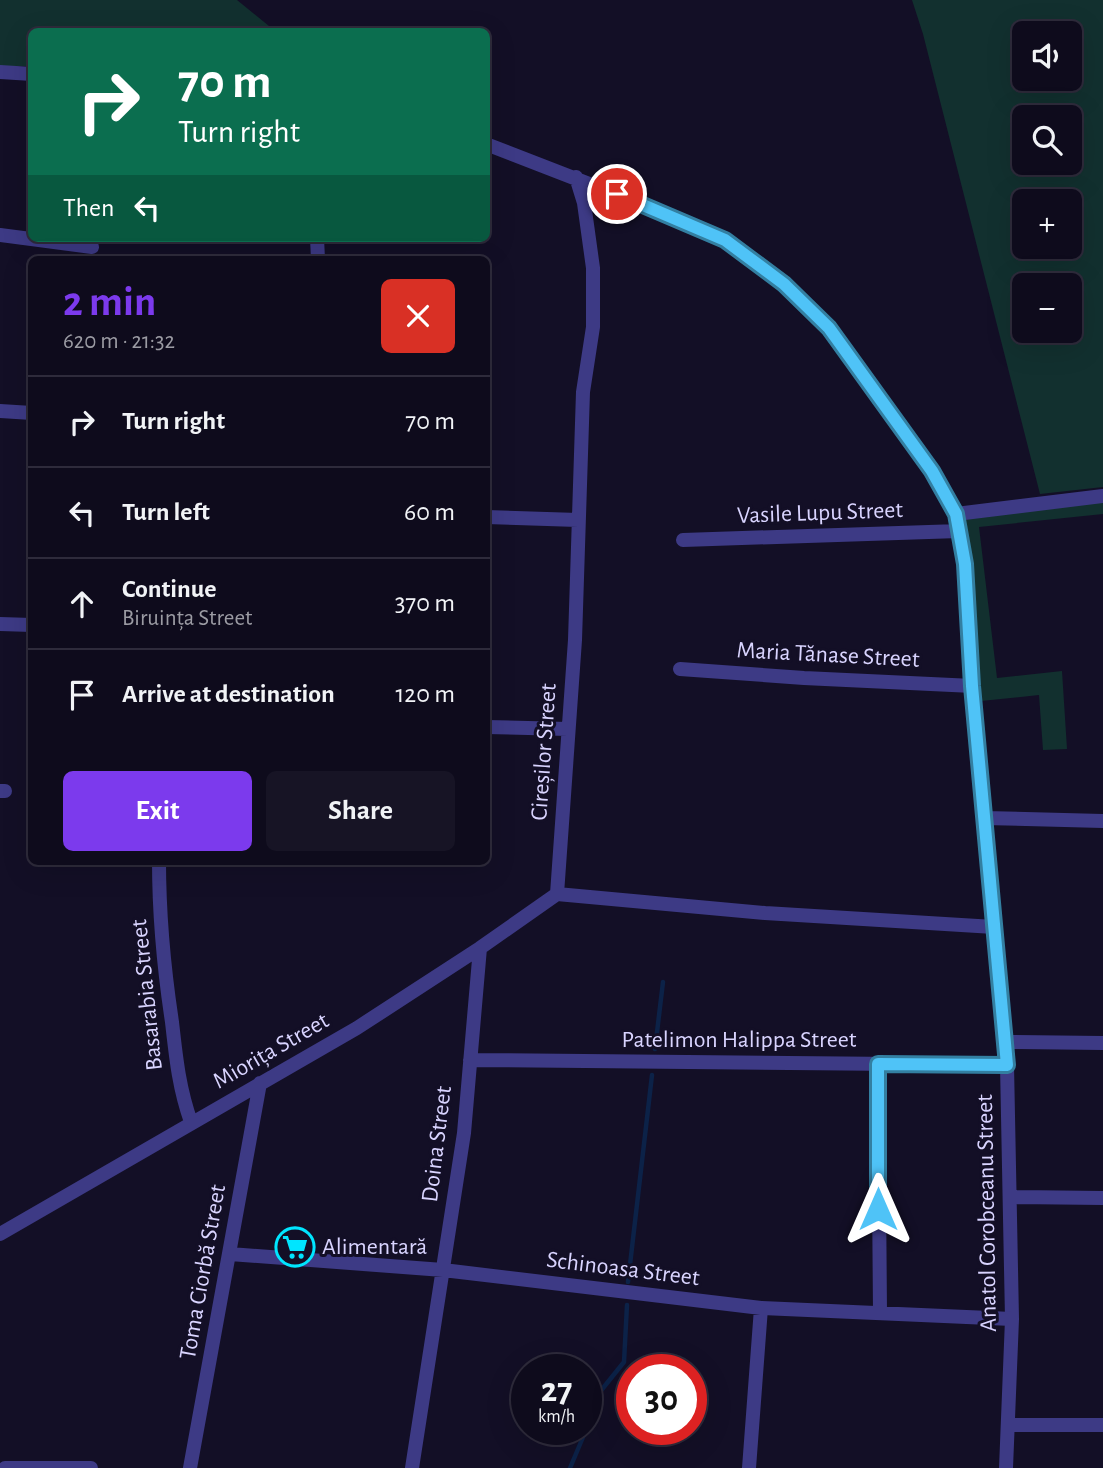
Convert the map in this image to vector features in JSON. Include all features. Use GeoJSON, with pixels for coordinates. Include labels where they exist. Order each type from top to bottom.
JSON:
{"type":"FeatureCollection","features":[{"type":"Feature","properties":{"kind":"street"},"geometry":{"type":"LineString","coordinates":[[0,72],[28,74]]}},
{"type":"Feature","properties":{"kind":"street","name":"Anatol Corobceanu Street"},"geometry":{"type":"LineString","coordinates":[[490,145],[576,177],[725,240],[784,284],[829,328],[932,471],[956,514],[965,564],[972,686],[1006,1042],[1012,1319],[1006,1468]]}},
{"type":"Feature","properties":{"kind":"street","name":"Cireșilor Street"},"geometry":{"type":"LineString","coordinates":[[557,894],[575,640],[583,392],[593,327],[593,268],[584,203],[576,177]]}},
{"type":"Feature","properties":{"kind":"street"},"geometry":{"type":"LineString","coordinates":[[0,235],[28,239]]}},
{"type":"Feature","properties":{"kind":"street"},"geometry":{"type":"LineString","coordinates":[[50,242],[93,248]]}},
{"type":"Feature","properties":{"kind":"street"},"geometry":{"type":"LineString","coordinates":[[0,411],[28,413]]}},
{"type":"Feature","properties":{"kind":"street"},"geometry":{"type":"LineString","coordinates":[[956,514],[1103,496]]}},
{"type":"Feature","properties":{"kind":"street"},"geometry":{"type":"LineString","coordinates":[[490,517],[578,520]]}},
{"type":"Feature","properties":{"kind":"street","name":"Vasile Lupu Street"},"geometry":{"type":"LineString","coordinates":[[683,540],[959,531]]}},
{"type":"Feature","properties":{"kind":"street"},"geometry":{"type":"LineString","coordinates":[[0,624],[28,625]]}},
{"type":"Feature","properties":{"kind":"street","name":"Maria Tănase Street"},"geometry":{"type":"LineString","coordinates":[[680,669],[972,686]]}},
{"type":"Feature","properties":{"kind":"street"},"geometry":{"type":"LineString","coordinates":[[490,727],[568,729]]}},
{"type":"Feature","properties":{"kind":"street"},"geometry":{"type":"LineString","coordinates":[[984,818],[1103,821]]}},
{"type":"Feature","properties":{"kind":"street","name":"Basarabia Street"},"geometry":{"type":"LineString","coordinates":[[159,865],[159,905],[167,985],[181,1093],[191,1122]]}},
{"type":"Feature","properties":{"kind":"street"},"geometry":{"type":"LineString","coordinates":[[557,894],[765,914],[994,927]]}},
{"type":"Feature","properties":{"kind":"street","name":"Miorița Street"},"geometry":{"type":"LineString","coordinates":[[0,1234],[357,1028],[557,894]]}},
{"type":"Feature","properties":{"kind":"street","name":"Doina Street"},"geometry":{"type":"LineString","coordinates":[[412,1468],[464,1133],[480,948]]}},
{"type":"Feature","properties":{"kind":"street"},"geometry":{"type":"LineString","coordinates":[[1006,1042],[1103,1043]]}},
{"type":"Feature","properties":{"kind":"street","name":"Patelimon Halippa Street"},"geometry":{"type":"LineString","coordinates":[[470,1060],[1007,1065]]}},
{"type":"Feature","properties":{"kind":"street"},"geometry":{"type":"LineString","coordinates":[[878,1064],[880,1313]]}},
{"type":"Feature","properties":{"kind":"street","name":"Toma Ciorbă Street"},"geometry":{"type":"LineString","coordinates":[[190,1468],[260,1083]]}},
{"type":"Feature","properties":{"kind":"street"},"geometry":{"type":"LineString","coordinates":[[1011,1197],[1103,1198]]}},
{"type":"Feature","properties":{"kind":"street","name":"Schinoasa Street"},"geometry":{"type":"LineString","coordinates":[[230,1254],[443,1270],[761,1308],[1012,1319]]}},
{"type":"Feature","properties":{"kind":"street"},"geometry":{"type":"LineString","coordinates":[[749,1468],[761,1308]]}},
{"type":"Feature","properties":{"kind":"street"},"geometry":{"type":"LineString","coordinates":[[1009,1425],[1103,1425]]}},
{"type":"Feature","properties":{"kind":"street"},"geometry":{"type":"LineString","coordinates":[[5,1468],[91,1468]]}},
{"type":"Feature","properties":{"kind":"green space"},"geometry":{"type":"Polygon","coordinates":[[[0,0],[237,0],[271,28],[28,28],[28,66],[0,66],[0,0]]]}},
{"type":"Feature","properties":{"kind":"green space"},"geometry":{"type":"Polygon","coordinates":[[[912,0],[1103,0],[1103,487],[1040,494],[923,34],[912,0]]]}},
{"type":"Feature","properties":{"kind":"green space"},"geometry":{"type":"Polygon","coordinates":[[[1103,502],[1103,514],[979,527],[997,678],[1062,671],[1067,749],[1043,750],[1039,695],[981,701],[963,519],[1103,502]]]}},
{"type":"Feature","properties":{"kind":"waterway"},"geometry":{"type":"LineString","coordinates":[[655,1049],[663,982]]}},
{"type":"Feature","properties":{"kind":"waterway"},"geometry":{"type":"LineString","coordinates":[[628,1282],[652,1075]]}},
{"type":"Feature","properties":{"kind":"waterway"},"geometry":{"type":"LineString","coordinates":[[602,1389],[624,1362],[627,1305]]}},
{"type":"Feature","properties":{"kind":"waterway"},"geometry":{"type":"LineString","coordinates":[[570,1468],[580,1445]]}},
{"type":"Feature","properties":{"kind":"place","name":"Alimentară"},"geometry":{"type":"Point","coordinates":[295,1247]}},
{"type":"Feature","properties":{"kind":"route"},"geometry":{"type":"LineString","coordinates":[[617,194],[725,240],[784,284],[829,328],[932,471],[956,514],[965,564],[972,686],[1007,1065],[878,1064],[878,1209]]}}]}
